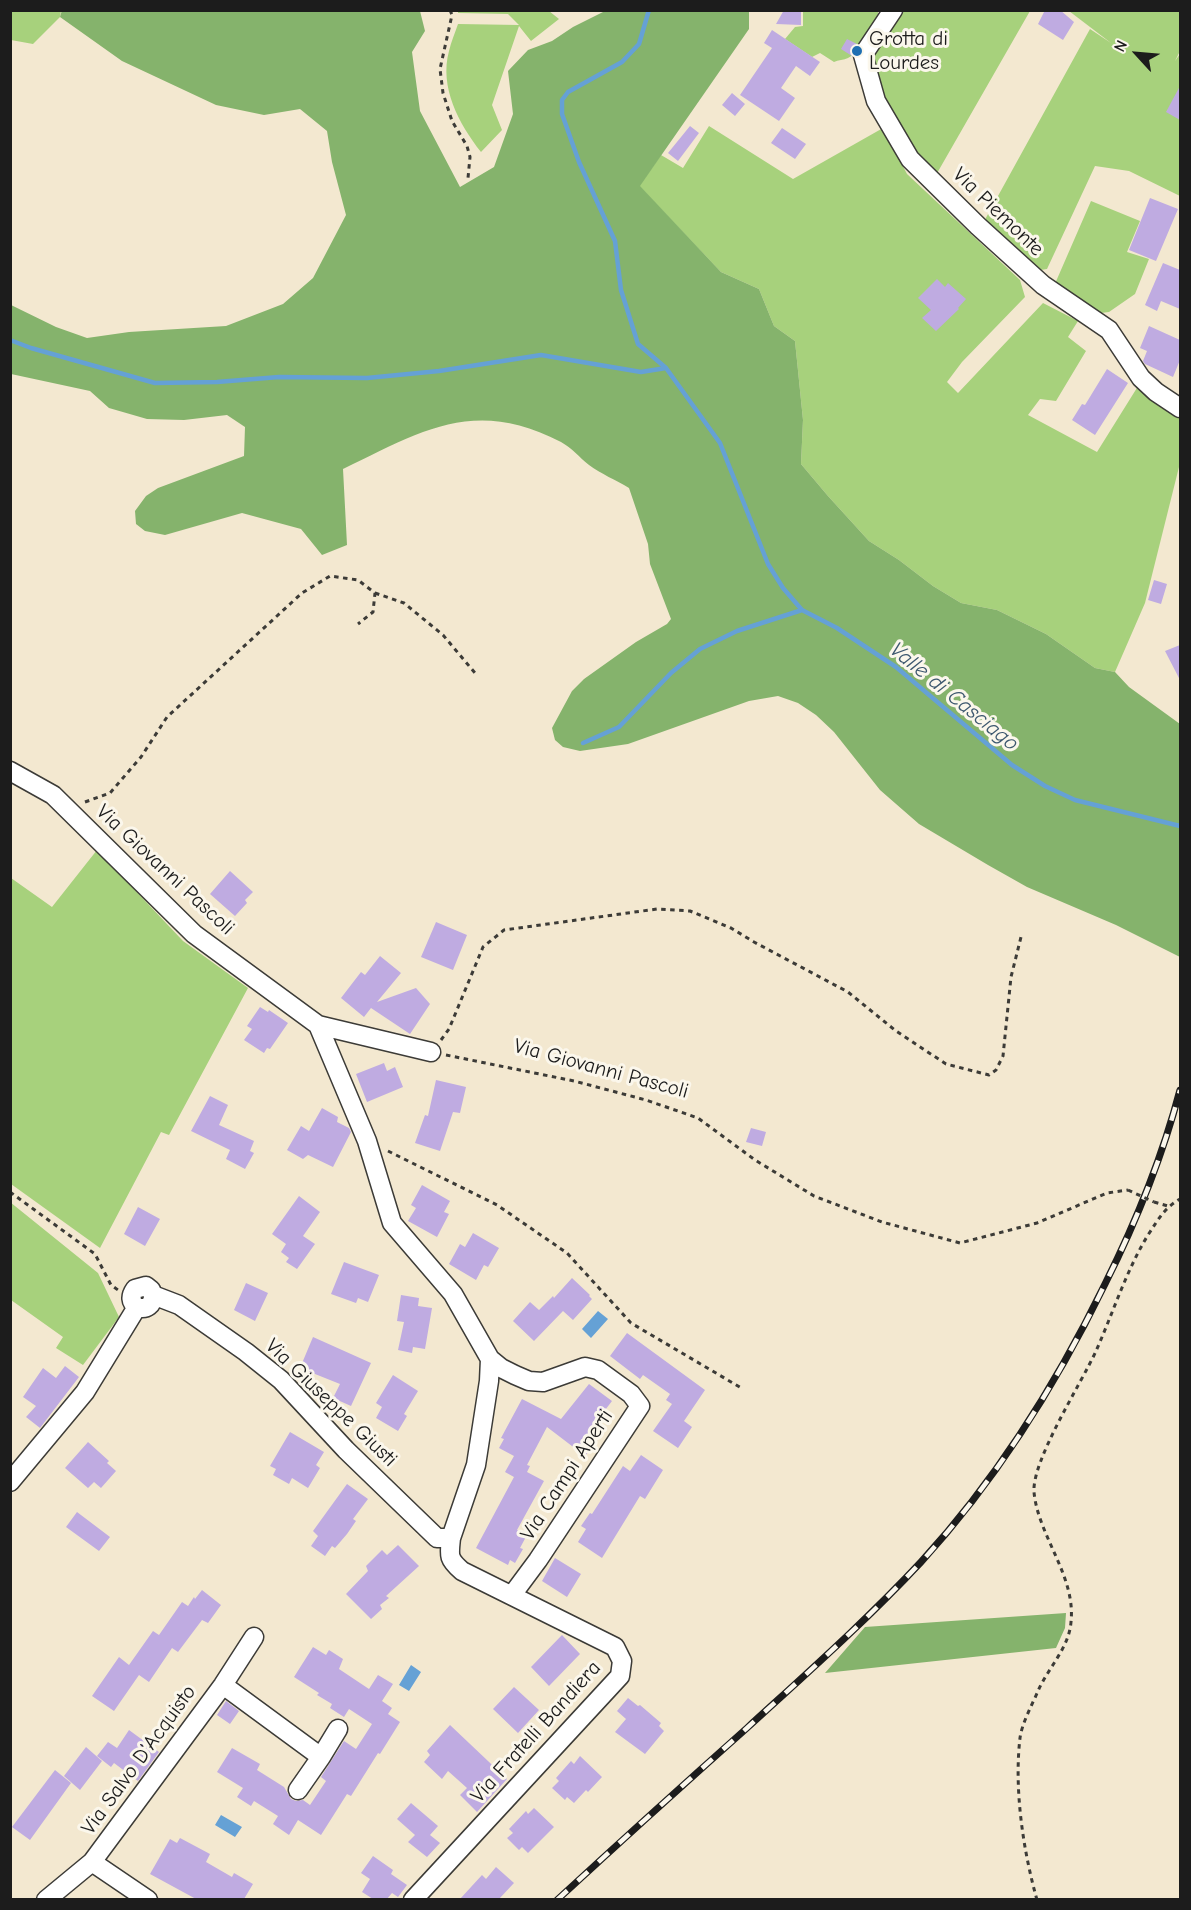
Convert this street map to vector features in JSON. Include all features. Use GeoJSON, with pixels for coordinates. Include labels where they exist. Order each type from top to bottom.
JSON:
{"type":"FeatureCollection","features":[{"type":"Feature","properties":{"kind":"street","name":"Via Piemonte"},"geometry":{"type":"LineString","coordinates":[[893,10],[863,55],[876,101],[910,159],[978,226],[1043,285],[1109,330],[1141,378],[1156,392],[1180,408]]}},
{"type":"Feature","properties":{"kind":"street","name":"Via Giovanni Pascoli"},"geometry":{"type":"LineString","coordinates":[[10,771],[53,795],[194,934],[318,1025],[431,1052]]}},
{"type":"Feature","properties":{"kind":"street"},"geometry":{"type":"LineString","coordinates":[[318,1025],[367,1141],[392,1223],[453,1294],[490,1359],[489,1382],[476,1464],[444,1538]]}},
{"type":"Feature","properties":{"kind":"street","name":"Via Giuseppe Giusti"},"geometry":{"type":"LineString","coordinates":[[134,1303],[131,1294],[135,1289],[140,1286],[151,1290],[153,1295],[179,1305],[246,1352],[281,1380],[346,1450],[444,1538]]}},
{"type":"Feature","properties":{"kind":"street"},"geometry":{"type":"LineString","coordinates":[[10,1482],[85,1392],[134,1303]]}},
{"type":"Feature","properties":{"kind":"street","name":"Via Campi Aperti"},"geometry":{"type":"LineString","coordinates":[[490,1359],[501,1368],[529,1381],[543,1382],[585,1367],[598,1370],[631,1394],[640,1406],[538,1560],[512,1595]]}},
{"type":"Feature","properties":{"kind":"street","name":"Via Fratelli Bandiera"},"geometry":{"type":"LineString","coordinates":[[413,1899],[620,1676],[622,1661],[615,1647],[462,1571],[453,1563],[444,1538]]}},
{"type":"Feature","properties":{"kind":"street","name":"Via Salvo D'Acquisto"},"geometry":{"type":"LineString","coordinates":[[46,1899],[92,1862],[223,1685],[254,1637]]}},
{"type":"Feature","properties":{"kind":"street","name":"Via Salvo D'Acquisto"},"geometry":{"type":"LineString","coordinates":[[223,1685],[321,1757]]}},
{"type":"Feature","properties":{"kind":"street"},"geometry":{"type":"LineString","coordinates":[[298,1790],[338,1729]]}},
{"type":"Feature","properties":{"kind":"street","name":"Via Salvo D'Acquisto"},"geometry":{"type":"LineString","coordinates":[[92,1862],[148,1899]]}},
{"type":"Feature","properties":{"kind":"path"},"geometry":{"type":"LineString","coordinates":[[450,10],[452,15],[440,69],[443,93],[449,112],[470,157],[468,178]]}},
{"type":"Feature","properties":{"kind":"path"},"geometry":{"type":"LineString","coordinates":[[78,805],[110,793],[141,757],[166,717],[302,594],[330,576],[358,580],[375,593],[404,603],[443,635],[475,673]]}},
{"type":"Feature","properties":{"kind":"path"},"geometry":{"type":"LineString","coordinates":[[358,624],[373,612],[375,593]]}},
{"type":"Feature","properties":{"kind":"path"},"geometry":{"type":"LineString","coordinates":[[431,1052],[449,1029],[483,947],[504,930],[657,909],[690,911],[731,928],[848,992],[896,1031],[946,1064],[989,1075],[996,1070],[1003,1056],[1011,976],[1022,937]]}},
{"type":"Feature","properties":{"kind":"path","name":"Via Giovanni Pascoli"},"geometry":{"type":"LineString","coordinates":[[431,1052],[574,1081],[646,1100],[698,1118],[755,1160],[814,1196],[882,1222],[960,1243],[1037,1223],[1107,1193],[1128,1190],[1168,1206]]}},
{"type":"Feature","properties":{"kind":"path"},"geometry":{"type":"LineString","coordinates":[[367,1141],[497,1205],[567,1253],[631,1323],[743,1389]]}},
{"type":"Feature","properties":{"kind":"path"},"geometry":{"type":"LineString","coordinates":[[10,1192],[95,1254],[111,1285],[134,1303]]}},
{"type":"Feature","properties":{"kind":"path"},"geometry":{"type":"LineString","coordinates":[[1037,1899],[1030,1873],[1018,1787],[1021,1735],[1038,1690],[1067,1640],[1072,1611],[1065,1581],[1039,1514],[1034,1490],[1044,1451],[1095,1352],[1119,1293],[1147,1237],[1168,1206],[1180,1199]]}},
{"type":"Feature","properties":{"kind":"green space"},"geometry":{"type":"Polygon","coordinates":[[[11,10],[61,11],[60,17],[33,44],[11,40],[11,10]]]}},
{"type":"Feature","properties":{"kind":"green space"},"geometry":{"type":"Polygon","coordinates":[[[62,10],[420,11],[425,31],[412,52],[420,111],[460,187],[494,167],[513,114],[508,71],[528,50],[552,41],[573,27],[605,11],[749,11],[749,29],[640,186],[721,272],[759,289],[774,326],[795,341],[803,420],[801,464],[869,541],[961,603],[997,610],[1046,634],[1095,668],[1115,672],[1129,687],[1180,724],[1180,957],[1116,925],[1027,887],[919,824],[880,790],[834,732],[816,715],[798,703],[778,696],[749,701],[628,744],[580,751],[563,747],[555,740],[552,728],[572,691],[584,679],[636,642],[667,624],[671,619],[650,564],[648,544],[629,488],[585,462],[561,442],[530,429],[501,422],[475,421],[449,424],[398,442],[343,469],[347,545],[322,555],[301,529],[242,513],[165,535],[145,531],[136,524],[135,511],[146,496],[158,488],[244,456],[245,427],[227,415],[184,420],[147,419],[109,408],[90,391],[11,374],[11,305],[56,327],[87,338],[129,332],[226,326],[283,304],[313,278],[346,215],[332,162],[327,131],[300,109],[264,115],[216,105],[122,61],[60,17],[62,10]]]}},
{"type":"Feature","properties":{"kind":"green space"},"geometry":{"type":"Polygon","coordinates":[[[458,11],[549,11],[559,19],[531,41],[519,26],[492,105],[502,130],[481,152],[465,129],[449,91],[447,65],[451,44],[458,24],[519,25],[508,14],[458,13],[458,11]]]}},
{"type":"Feature","properties":{"kind":"green space"},"geometry":{"type":"Polygon","coordinates":[[[803,11],[878,11],[878,17],[873,31],[860,50],[848,58],[834,62],[820,53],[812,57],[785,39],[795,27],[803,26],[803,11]]]}},
{"type":"Feature","properties":{"kind":"green space"},"geometry":{"type":"Polygon","coordinates":[[[902,11],[1030,11],[936,175],[916,158],[883,101],[873,55],[902,11]]]}},
{"type":"Feature","properties":{"kind":"green space"},"geometry":{"type":"Polygon","coordinates":[[[1069,11],[1180,11],[1180,51],[1175,61],[1180,54],[1180,196],[1129,171],[1095,166],[1047,269],[1034,271],[982,225],[1090,29],[1111,43],[1069,11]]]}},
{"type":"Feature","properties":{"kind":"green space"},"geometry":{"type":"Polygon","coordinates":[[[709,126],[793,179],[883,128],[907,174],[1020,280],[1025,297],[962,362],[947,382],[958,393],[1043,303],[1078,321],[1068,337],[1086,351],[1056,401],[1040,399],[1028,415],[1097,452],[1140,383],[1180,414],[1180,463],[1145,603],[1115,672],[1095,668],[1046,634],[997,610],[961,603],[933,586],[869,541],[801,464],[803,420],[795,341],[774,326],[759,289],[721,272],[639,186],[661,155],[683,168],[709,126]]]}},
{"type":"Feature","properties":{"kind":"green space"},"geometry":{"type":"Polygon","coordinates":[[[1091,201],[1140,221],[1127,252],[1149,259],[1135,294],[1109,312],[1094,311],[1054,286],[1091,201]]]}},
{"type":"Feature","properties":{"kind":"green space"},"geometry":{"type":"Polygon","coordinates":[[[97,850],[183,941],[248,988],[169,1135],[161,1132],[100,1248],[11,1184],[11,878],[52,907],[97,850]]]}},
{"type":"Feature","properties":{"kind":"green space"},"geometry":{"type":"Polygon","coordinates":[[[10,1202],[98,1273],[119,1317],[83,1365],[56,1348],[63,1337],[11,1300],[10,1202]]]}},
{"type":"Feature","properties":{"kind":"green space"},"geometry":{"type":"Polygon","coordinates":[[[1066,1613],[1065,1628],[1056,1648],[825,1673],[865,1627],[1066,1613]]]}},
{"type":"Feature","properties":{"kind":"water"},"geometry":{"type":"Polygon","coordinates":[[[598,1311],[608,1319],[591,1338],[582,1329],[598,1311]]]}},
{"type":"Feature","properties":{"kind":"water"},"geometry":{"type":"Polygon","coordinates":[[[411,1665],[421,1672],[409,1691],[399,1685],[411,1665]]]}},
{"type":"Feature","properties":{"kind":"water"},"geometry":{"type":"Polygon","coordinates":[[[221,1815],[242,1827],[235,1837],[215,1825],[221,1815]]]}},
{"type":"Feature","properties":{"kind":"building"},"geometry":{"type":"Polygon","coordinates":[[[784,10],[801,10],[801,25],[776,24],[784,10]]]}},
{"type":"Feature","properties":{"kind":"building"},"geometry":{"type":"Polygon","coordinates":[[[1045,10],[1060,10],[1074,22],[1063,40],[1038,24],[1045,10]]]}},
{"type":"Feature","properties":{"kind":"building"},"geometry":{"type":"Polygon","coordinates":[[[772,30],[820,62],[810,76],[796,66],[781,88],[795,98],[779,121],[740,95],[772,48],[764,43],[772,30]]]}},
{"type":"Feature","properties":{"kind":"building"},"geometry":{"type":"Polygon","coordinates":[[[847,39],[857,44],[852,56],[841,49],[847,39]]]}},
{"type":"Feature","properties":{"kind":"building"},"geometry":{"type":"Polygon","coordinates":[[[1180,86],[1180,120],[1166,112],[1180,86]]]}},
{"type":"Feature","properties":{"kind":"building"},"geometry":{"type":"Polygon","coordinates":[[[732,93],[745,104],[735,116],[722,105],[732,93]]]}},
{"type":"Feature","properties":{"kind":"building"},"geometry":{"type":"Polygon","coordinates":[[[690,126],[699,133],[678,161],[668,153],[690,126]]]}},
{"type":"Feature","properties":{"kind":"building"},"geometry":{"type":"Polygon","coordinates":[[[782,128],[806,144],[795,159],[771,143],[782,128]]]}},
{"type":"Feature","properties":{"kind":"building"},"geometry":{"type":"Polygon","coordinates":[[[1150,198],[1178,209],[1156,261],[1129,250],[1150,198]]]}},
{"type":"Feature","properties":{"kind":"building"},"geometry":{"type":"Polygon","coordinates":[[[1163,263],[1180,270],[1180,309],[1161,301],[1157,311],[1145,305],[1163,263]]]}},
{"type":"Feature","properties":{"kind":"building"},"geometry":{"type":"Polygon","coordinates":[[[937,279],[945,287],[948,283],[966,299],[936,331],[922,318],[931,310],[918,298],[937,279]]]}},
{"type":"Feature","properties":{"kind":"building"},"geometry":{"type":"Polygon","coordinates":[[[1149,326],[1180,340],[1180,360],[1173,377],[1143,361],[1147,351],[1140,348],[1149,326]]]}},
{"type":"Feature","properties":{"kind":"building"},"geometry":{"type":"Polygon","coordinates":[[[1107,369],[1128,383],[1095,435],[1072,420],[1082,404],[1085,405],[1107,369]]]}},
{"type":"Feature","properties":{"kind":"building"},"geometry":{"type":"Polygon","coordinates":[[[1154,580],[1167,584],[1161,604],[1148,600],[1154,580]]]}},
{"type":"Feature","properties":{"kind":"building"},"geometry":{"type":"Polygon","coordinates":[[[1180,645],[1180,680],[1165,651],[1180,645]]]}},
{"type":"Feature","properties":{"kind":"building"},"geometry":{"type":"Polygon","coordinates":[[[230,871],[253,892],[235,916],[210,894],[230,871]]]}},
{"type":"Feature","properties":{"kind":"building"},"geometry":{"type":"Polygon","coordinates":[[[436,922],[467,935],[453,970],[421,957],[436,922]]]}},
{"type":"Feature","properties":{"kind":"building"},"geometry":{"type":"Polygon","coordinates":[[[380,956],[401,973],[377,1002],[416,988],[430,1004],[410,1034],[371,1008],[364,1017],[341,998],[361,972],[365,975],[380,956]]]}},
{"type":"Feature","properties":{"kind":"building"},"geometry":{"type":"Polygon","coordinates":[[[260,1007],[268,1012],[269,1010],[288,1023],[270,1049],[267,1048],[264,1053],[244,1040],[252,1029],[247,1026],[260,1007]]]}},
{"type":"Feature","properties":{"kind":"building"},"geometry":{"type":"Polygon","coordinates":[[[384,1063],[387,1071],[395,1067],[403,1087],[367,1102],[356,1074],[384,1063]]]}},
{"type":"Feature","properties":{"kind":"building"},"geometry":{"type":"Polygon","coordinates":[[[436,1080],[466,1087],[460,1113],[453,1112],[440,1151],[415,1143],[425,1115],[428,1116],[436,1080]]]}},
{"type":"Feature","properties":{"kind":"building"},"geometry":{"type":"Polygon","coordinates":[[[210,1096],[228,1105],[219,1125],[254,1141],[250,1151],[254,1153],[245,1169],[226,1159],[230,1150],[191,1131],[210,1096]]]}},
{"type":"Feature","properties":{"kind":"building"},"geometry":{"type":"Polygon","coordinates":[[[322,1108],[338,1117],[337,1122],[349,1128],[351,1132],[333,1167],[308,1155],[303,1159],[287,1150],[301,1126],[309,1131],[322,1108]]]}},
{"type":"Feature","properties":{"kind":"building"},"geometry":{"type":"Polygon","coordinates":[[[751,1128],[766,1132],[762,1146],[746,1142],[751,1128]]]}},
{"type":"Feature","properties":{"kind":"building"},"geometry":{"type":"Polygon","coordinates":[[[422,1185],[450,1201],[444,1212],[449,1214],[437,1237],[408,1221],[416,1208],[411,1205],[422,1185]]]}},
{"type":"Feature","properties":{"kind":"building"},"geometry":{"type":"Polygon","coordinates":[[[299,1196],[320,1212],[303,1236],[315,1244],[297,1269],[286,1262],[289,1258],[281,1252],[286,1244],[272,1234],[299,1196]]]}},
{"type":"Feature","properties":{"kind":"building"},"geometry":{"type":"Polygon","coordinates":[[[138,1207],[160,1219],[145,1246],[124,1234],[138,1207]]]}},
{"type":"Feature","properties":{"kind":"building"},"geometry":{"type":"Polygon","coordinates":[[[473,1233],[499,1248],[488,1267],[484,1265],[476,1280],[449,1264],[460,1244],[465,1247],[473,1233]]]}},
{"type":"Feature","properties":{"kind":"building"},"geometry":{"type":"Polygon","coordinates":[[[344,1262],[379,1275],[368,1302],[358,1298],[356,1303],[331,1294],[344,1262]]]}},
{"type":"Feature","properties":{"kind":"building"},"geometry":{"type":"Polygon","coordinates":[[[572,1278],[592,1299],[573,1320],[563,1311],[534,1341],[513,1321],[530,1302],[539,1310],[553,1296],[554,1298],[572,1278]]]}},
{"type":"Feature","properties":{"kind":"building"},"geometry":{"type":"Polygon","coordinates":[[[246,1283],[268,1293],[255,1321],[234,1310],[246,1283]]]}},
{"type":"Feature","properties":{"kind":"building"},"geometry":{"type":"Polygon","coordinates":[[[401,1295],[419,1298],[418,1306],[432,1308],[425,1349],[413,1347],[412,1353],[398,1350],[404,1322],[397,1321],[401,1295]]]}},
{"type":"Feature","properties":{"kind":"building"},"geometry":{"type":"Polygon","coordinates":[[[627,1333],[705,1390],[684,1421],[692,1427],[678,1448],[653,1431],[672,1404],[666,1400],[670,1394],[643,1375],[640,1379],[610,1356],[627,1333]]]}},
{"type":"Feature","properties":{"kind":"building"},"geometry":{"type":"Polygon","coordinates":[[[313,1337],[371,1363],[351,1406],[333,1398],[340,1384],[300,1368],[313,1337]]]}},
{"type":"Feature","properties":{"kind":"building"},"geometry":{"type":"Polygon","coordinates":[[[65,1366],[79,1377],[40,1428],[26,1417],[36,1406],[23,1397],[43,1368],[56,1378],[65,1366]]]}},
{"type":"Feature","properties":{"kind":"building"},"geometry":{"type":"Polygon","coordinates":[[[393,1375],[418,1391],[404,1414],[407,1416],[398,1431],[376,1418],[382,1407],[376,1403],[393,1375]]]}},
{"type":"Feature","properties":{"kind":"building"},"geometry":{"type":"Polygon","coordinates":[[[589,1384],[612,1401],[596,1422],[606,1429],[585,1456],[547,1427],[527,1465],[530,1466],[527,1472],[544,1481],[517,1530],[527,1535],[520,1548],[523,1549],[515,1563],[510,1560],[508,1565],[476,1548],[514,1477],[505,1472],[514,1456],[499,1448],[504,1439],[501,1438],[522,1399],[561,1419],[589,1384]]]}},
{"type":"Feature","properties":{"kind":"building"},"geometry":{"type":"Polygon","coordinates":[[[290,1432],[324,1452],[316,1465],[320,1468],[308,1488],[292,1478],[289,1484],[273,1475],[276,1469],[270,1466],[290,1432]]]}},
{"type":"Feature","properties":{"kind":"building"},"geometry":{"type":"Polygon","coordinates":[[[88,1442],[109,1461],[107,1463],[116,1471],[101,1488],[94,1482],[88,1488],[65,1468],[88,1442]]]}},
{"type":"Feature","properties":{"kind":"building"},"geometry":{"type":"Polygon","coordinates":[[[641,1455],[663,1470],[645,1499],[640,1496],[602,1558],[578,1542],[586,1529],[581,1526],[590,1513],[592,1514],[623,1466],[630,1471],[641,1455]]]}},
{"type":"Feature","properties":{"kind":"building"},"geometry":{"type":"Polygon","coordinates":[[[347,1484],[368,1499],[353,1519],[356,1521],[347,1534],[335,1548],[332,1546],[325,1556],[311,1546],[318,1536],[313,1531],[347,1484]]]}},
{"type":"Feature","properties":{"kind":"building"},"geometry":{"type":"Polygon","coordinates":[[[77,1512],[110,1537],[99,1551],[66,1527],[77,1512]]]}},
{"type":"Feature","properties":{"kind":"building"},"geometry":{"type":"Polygon","coordinates":[[[398,1545],[419,1566],[386,1596],[389,1598],[380,1605],[382,1609],[371,1619],[346,1594],[368,1571],[366,1566],[382,1550],[387,1555],[398,1545]]]}},
{"type":"Feature","properties":{"kind":"building"},"geometry":{"type":"Polygon","coordinates":[[[555,1558],[581,1574],[567,1597],[542,1581],[555,1558]]]}},
{"type":"Feature","properties":{"kind":"building"},"geometry":{"type":"Polygon","coordinates":[[[202,1590],[221,1605],[208,1623],[202,1620],[178,1652],[172,1648],[149,1682],[139,1675],[114,1711],[92,1696],[119,1657],[129,1665],[153,1631],[159,1635],[182,1602],[188,1606],[202,1590]]]}},
{"type":"Feature","properties":{"kind":"building"},"geometry":{"type":"Polygon","coordinates":[[[562,1635],[580,1654],[549,1686],[531,1667],[562,1635]]]}},
{"type":"Feature","properties":{"kind":"building"},"geometry":{"type":"Polygon","coordinates":[[[313,1647],[326,1655],[329,1650],[343,1659],[339,1669],[369,1689],[378,1675],[393,1684],[382,1701],[392,1708],[388,1714],[400,1722],[351,1796],[347,1794],[321,1835],[298,1820],[289,1835],[273,1824],[278,1816],[254,1801],[251,1806],[237,1797],[243,1788],[217,1772],[232,1748],[260,1764],[257,1770],[284,1787],[291,1799],[303,1800],[310,1805],[326,1781],[321,1777],[344,1741],[356,1749],[372,1724],[349,1709],[344,1717],[330,1708],[332,1704],[317,1695],[319,1693],[294,1677],[313,1647]]]}},
{"type":"Feature","properties":{"kind":"building"},"geometry":{"type":"Polygon","coordinates":[[[514,1687],[539,1710],[518,1733],[493,1709],[514,1687]]]}},
{"type":"Feature","properties":{"kind":"building"},"geometry":{"type":"Polygon","coordinates":[[[628,1698],[661,1723],[659,1726],[664,1731],[645,1754],[615,1732],[626,1719],[617,1711],[628,1698]]]}},
{"type":"Feature","properties":{"kind":"building"},"geometry":{"type":"Polygon","coordinates":[[[226,1701],[239,1711],[230,1724],[217,1715],[226,1701]]]}},
{"type":"Feature","properties":{"kind":"building"},"geometry":{"type":"Polygon","coordinates":[[[450,1725],[507,1779],[477,1812],[460,1795],[467,1788],[448,1771],[442,1779],[424,1762],[430,1755],[427,1751],[450,1725]]]}},
{"type":"Feature","properties":{"kind":"building"},"geometry":{"type":"Polygon","coordinates":[[[129,1730],[159,1752],[138,1781],[114,1763],[111,1767],[97,1756],[108,1742],[117,1748],[129,1730]]]}},
{"type":"Feature","properties":{"kind":"building"},"geometry":{"type":"Polygon","coordinates":[[[86,1747],[102,1761],[80,1790],[64,1776],[86,1747]]]}},
{"type":"Feature","properties":{"kind":"building"},"geometry":{"type":"Polygon","coordinates":[[[580,1756],[602,1777],[574,1803],[567,1797],[565,1800],[552,1788],[559,1781],[556,1778],[571,1761],[574,1764],[580,1756]]]}},
{"type":"Feature","properties":{"kind":"building"},"geometry":{"type":"Polygon","coordinates":[[[55,1770],[71,1783],[30,1840],[12,1827],[55,1770]]]}},
{"type":"Feature","properties":{"kind":"building"},"geometry":{"type":"Polygon","coordinates":[[[411,1803],[438,1826],[430,1835],[440,1843],[427,1857],[408,1842],[415,1835],[397,1819],[411,1803]]]}},
{"type":"Feature","properties":{"kind":"building"},"geometry":{"type":"Polygon","coordinates":[[[534,1808],[554,1827],[528,1853],[522,1847],[519,1850],[507,1838],[513,1833],[509,1829],[526,1811],[528,1814],[534,1808]]]}},
{"type":"Feature","properties":{"kind":"building"},"geometry":{"type":"Polygon","coordinates":[[[180,1838],[210,1854],[206,1862],[232,1877],[234,1873],[253,1884],[244,1899],[196,1899],[150,1874],[170,1839],[177,1843],[180,1838]]]}},
{"type":"Feature","properties":{"kind":"building"},"geometry":{"type":"Polygon","coordinates":[[[373,1856],[393,1870],[391,1874],[407,1885],[398,1897],[392,1893],[387,1899],[373,1899],[362,1892],[370,1879],[361,1873],[373,1856]]]}},
{"type":"Feature","properties":{"kind":"building"},"geometry":{"type":"Polygon","coordinates":[[[496,1867],[514,1883],[499,1899],[460,1899],[482,1875],[486,1879],[496,1867]]]}},
{"type":"Feature","properties":{"kind":"waterway","name":"Valle di Casciago"},"geometry":{"type":"LineString","coordinates":[[649,10],[639,44],[622,62],[568,92],[562,100],[562,114],[579,162],[615,241],[621,290],[638,344],[666,368],[720,443],[768,564],[783,588],[802,610],[837,628],[896,667],[1012,765],[1045,786],[1075,800],[1180,826]]}},
{"type":"Feature","properties":{"kind":"waterway"},"geometry":{"type":"LineString","coordinates":[[10,340],[155,383],[217,382],[279,377],[367,378],[439,371],[541,355],[641,372],[666,368]]}},
{"type":"Feature","properties":{"kind":"waterway"},"geometry":{"type":"LineString","coordinates":[[583,743],[619,727],[671,673],[700,649],[737,631],[802,610]]}},
{"type":"Feature","properties":{"kind":"railway"},"geometry":{"type":"LineString","coordinates":[[557,1900],[857,1626],[921,1562],[974,1498],[1023,1430],[1086,1322],[1138,1213],[1165,1140],[1180,1090]]}},
{"type":"Feature","properties":{"kind":"place","name":"Grotta di Lourdes"},"geometry":{"type":"Point","coordinates":[857,51]}}]}
